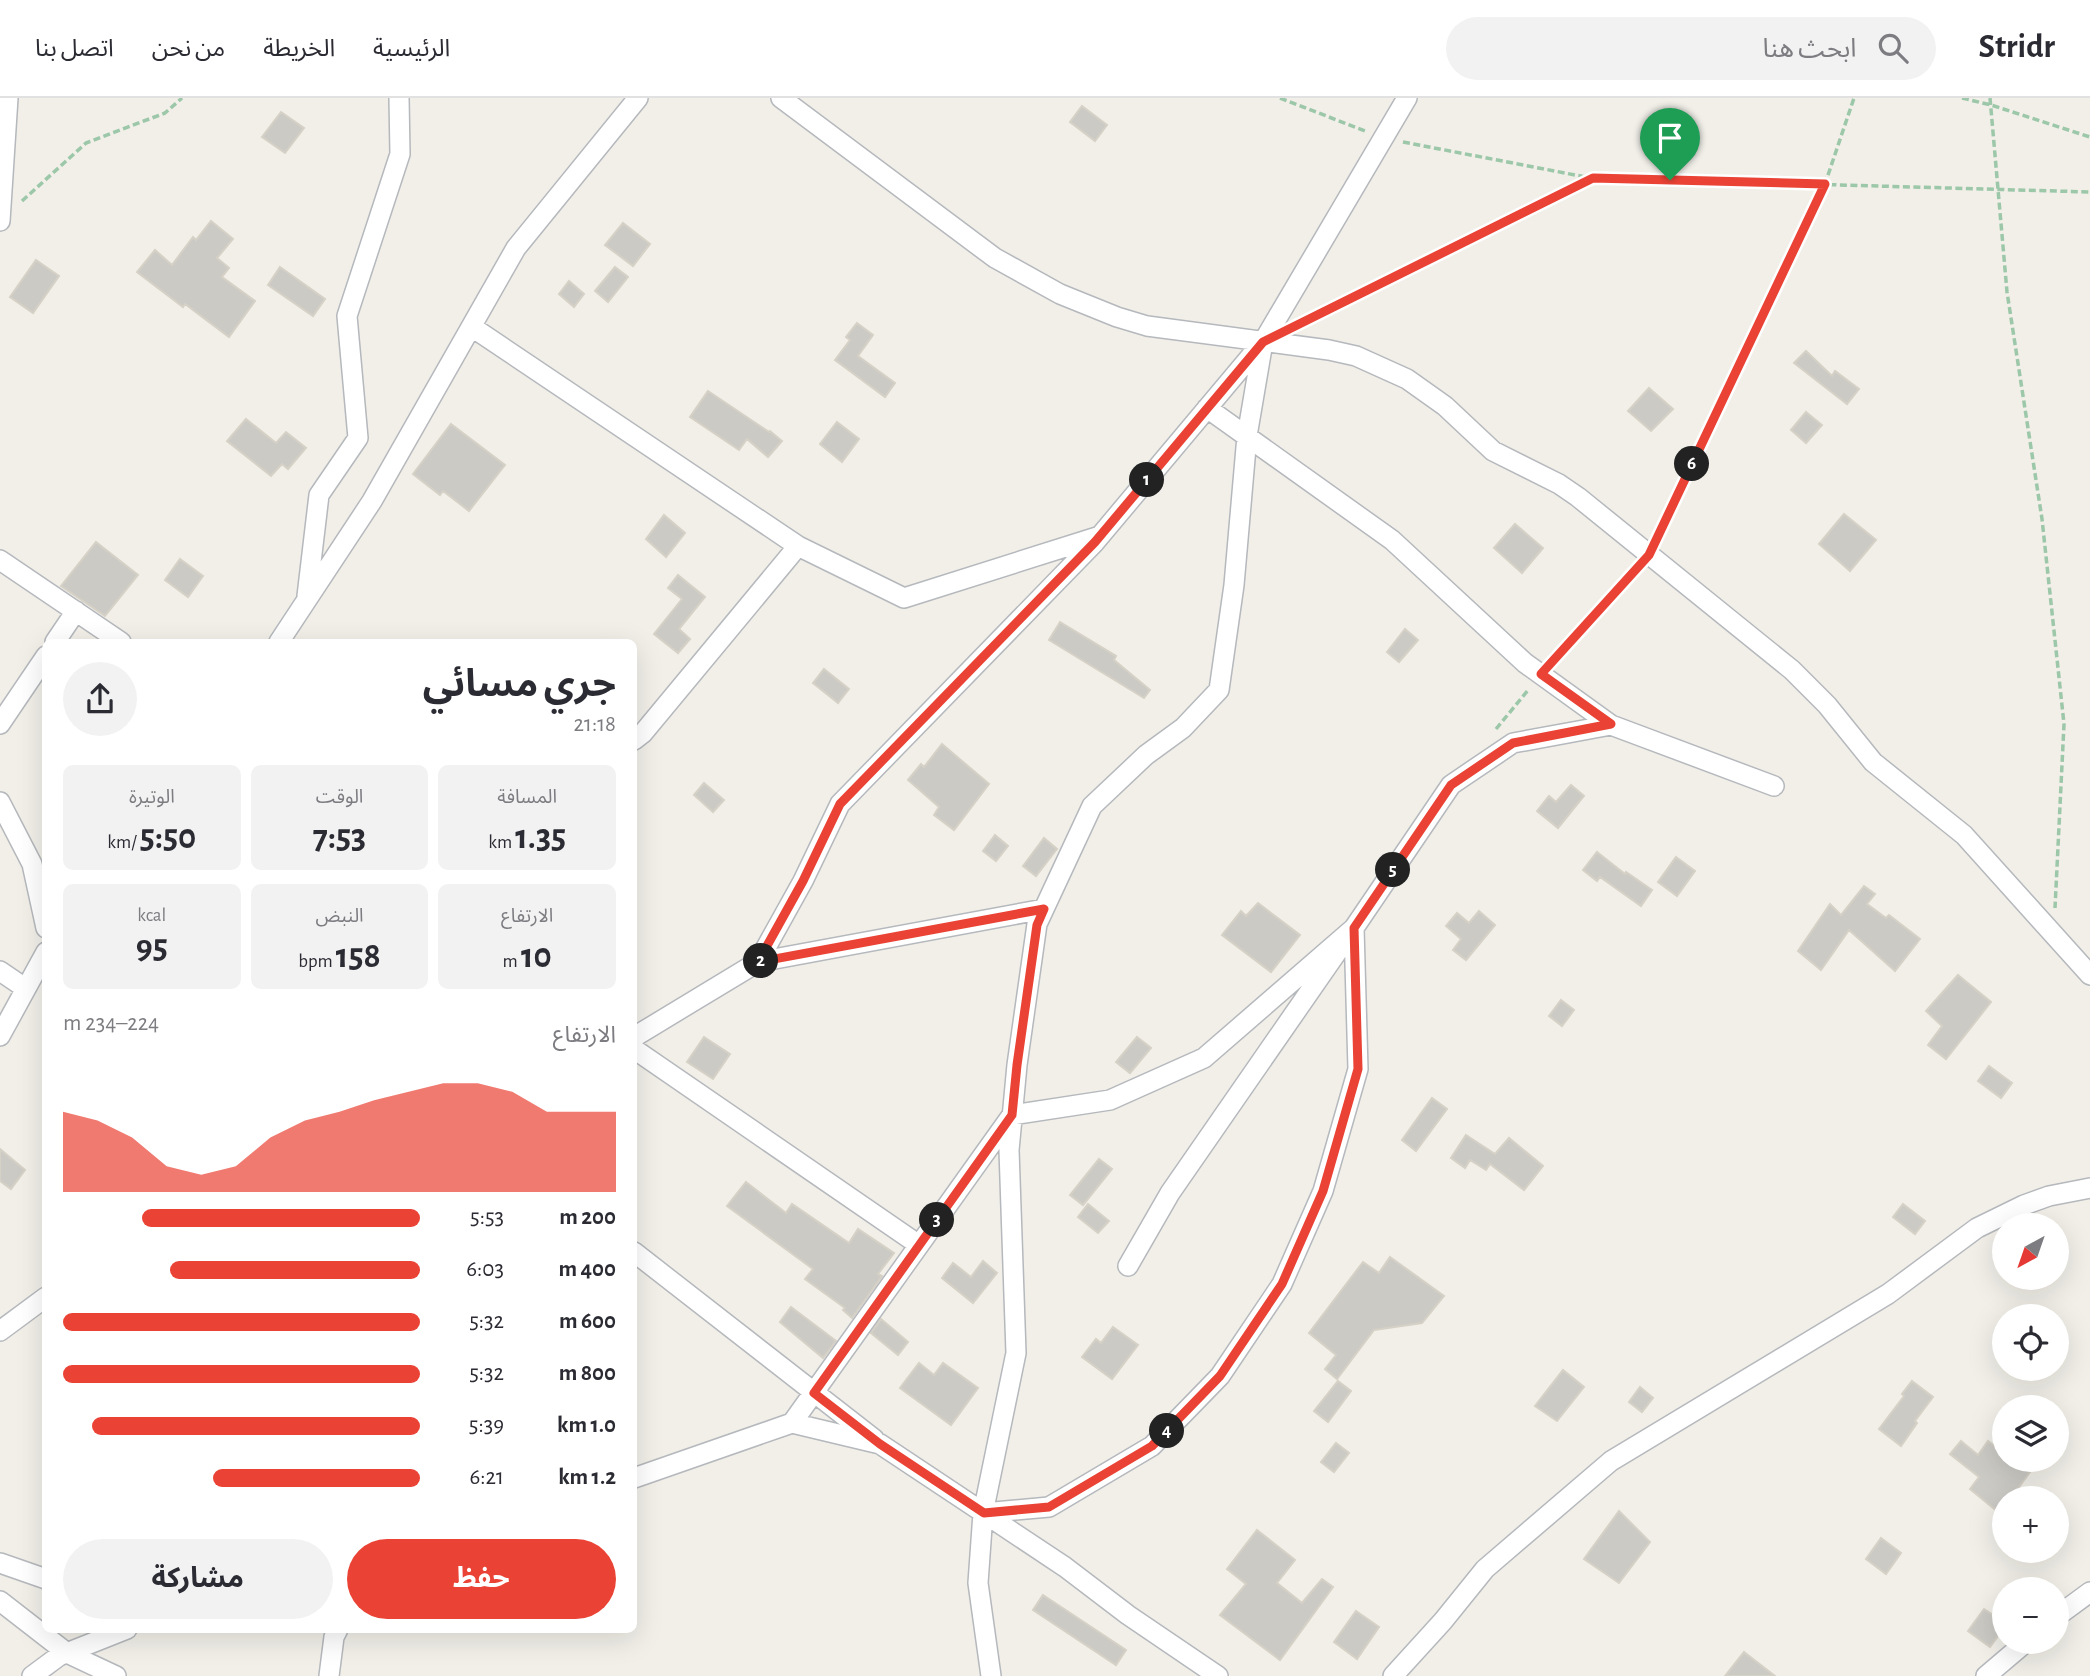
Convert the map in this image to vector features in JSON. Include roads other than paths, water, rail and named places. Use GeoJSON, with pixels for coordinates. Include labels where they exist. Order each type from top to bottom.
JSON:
{"type":"FeatureCollection","features":[{"type":"Feature","properties":{"kind":"street"},"geometry":{"type":"LineString","coordinates":[[0,221],[8,98]]}},
{"type":"Feature","properties":{"kind":"street"},"geometry":{"type":"LineString","coordinates":[[306,601],[319,495],[358,438],[346,316],[400,154],[399,98]]}},
{"type":"Feature","properties":{"kind":"street"},"geometry":{"type":"LineString","coordinates":[[281,639],[372,501],[516,248],[638,98]]}},
{"type":"Feature","properties":{"kind":"street"},"geometry":{"type":"LineString","coordinates":[[781,98],[995,258],[1059,295],[1147,326],[1329,350],[1356,356],[1407,379],[1445,407],[1493,451],[1559,484],[1801,679],[1828,705],[1873,762],[1964,835],[2090,975]]}},
{"type":"Feature","properties":{"kind":"street"},"geometry":{"type":"LineString","coordinates":[[758,962],[803,881],[840,804],[1100,536],[1263,342],[1407,98]]}},
{"type":"Feature","properties":{"kind":"street"},"geometry":{"type":"LineString","coordinates":[[472,327],[797,546],[904,598],[1100,536]]}},
{"type":"Feature","properties":{"kind":"street"},"geometry":{"type":"LineString","coordinates":[[991,1676],[978,1583],[984,1513],[1016,1353],[1009,1150],[1017,1065],[1037,925],[1092,806],[1146,755],[1183,728],[1219,690],[1234,585],[1247,436],[1263,342]]}},
{"type":"Feature","properties":{"kind":"street"},"geometry":{"type":"LineString","coordinates":[[1207,408],[1392,540],[1525,663],[1611,724],[1774,786]]}},
{"type":"Feature","properties":{"kind":"street"},"geometry":{"type":"LineString","coordinates":[[637,738],[797,546]]}},
{"type":"Feature","properties":{"kind":"street"},"geometry":{"type":"LineString","coordinates":[[0,560],[117,639]]}},
{"type":"Feature","properties":{"kind":"street"},"geometry":{"type":"LineString","coordinates":[[57,639],[76,611]]}},
{"type":"Feature","properties":{"kind":"street"},"geometry":{"type":"LineString","coordinates":[[0,724],[42,662]]}},
{"type":"Feature","properties":{"kind":"street"},"geometry":{"type":"LineString","coordinates":[[1128,1266],[1170,1193],[1451,785],[1513,743],[1611,724]]}},
{"type":"Feature","properties":{"kind":"street"},"geometry":{"type":"LineString","coordinates":[[0,802],[39,868],[42,894]]}},
{"type":"Feature","properties":{"kind":"street"},"geometry":{"type":"LineString","coordinates":[[637,1035],[758,962],[1044,909]]}},
{"type":"Feature","properties":{"kind":"street"},"geometry":{"type":"LineString","coordinates":[[792,1423],[1012,1115],[1110,1100],[1204,1058],[1354,928]]}},
{"type":"Feature","properties":{"kind":"street"},"geometry":{"type":"LineString","coordinates":[[984,1513],[1049,1507],[1152,1446],[1220,1376],[1282,1284],[1323,1191],[1358,1069],[1354,928]]}},
{"type":"Feature","properties":{"kind":"street"},"geometry":{"type":"LineString","coordinates":[[0,1035],[42,959]]}},
{"type":"Feature","properties":{"kind":"street"},"geometry":{"type":"LineString","coordinates":[[0,971],[25,988]]}},
{"type":"Feature","properties":{"kind":"street"},"geometry":{"type":"LineString","coordinates":[[637,1051],[919,1245]]}},
{"type":"Feature","properties":{"kind":"street"},"geometry":{"type":"LineString","coordinates":[[1393,1676],[1485,1569],[1611,1461],[1888,1294],[1977,1228],[2049,1196],[2090,1188]]}},
{"type":"Feature","properties":{"kind":"street"},"geometry":{"type":"LineString","coordinates":[[637,1254],[880,1444],[1065,1567],[1128,1615],[1218,1676]]}},
{"type":"Feature","properties":{"kind":"street"},"geometry":{"type":"LineString","coordinates":[[0,1331],[42,1300]]}},
{"type":"Feature","properties":{"kind":"street"},"geometry":{"type":"LineString","coordinates":[[637,1477],[792,1423],[880,1444]]}},
{"type":"Feature","properties":{"kind":"street"},"geometry":{"type":"LineString","coordinates":[[0,1563],[42,1578]]}},
{"type":"Feature","properties":{"kind":"street"},"geometry":{"type":"LineString","coordinates":[[2069,1607],[2090,1592]]}},
{"type":"Feature","properties":{"kind":"street"},"geometry":{"type":"LineString","coordinates":[[0,1601],[67,1653],[106,1674],[115,1633]]}},
{"type":"Feature","properties":{"kind":"street"},"geometry":{"type":"LineString","coordinates":[[32,1676],[67,1653],[113,1633]]}},
{"type":"Feature","properties":{"kind":"street"},"geometry":{"type":"LineString","coordinates":[[329,1676],[336,1633]]}},
{"type":"Feature","properties":{"kind":"street"},"geometry":{"type":"LineString","coordinates":[[1986,1676],[2012,1654]]}}]}
